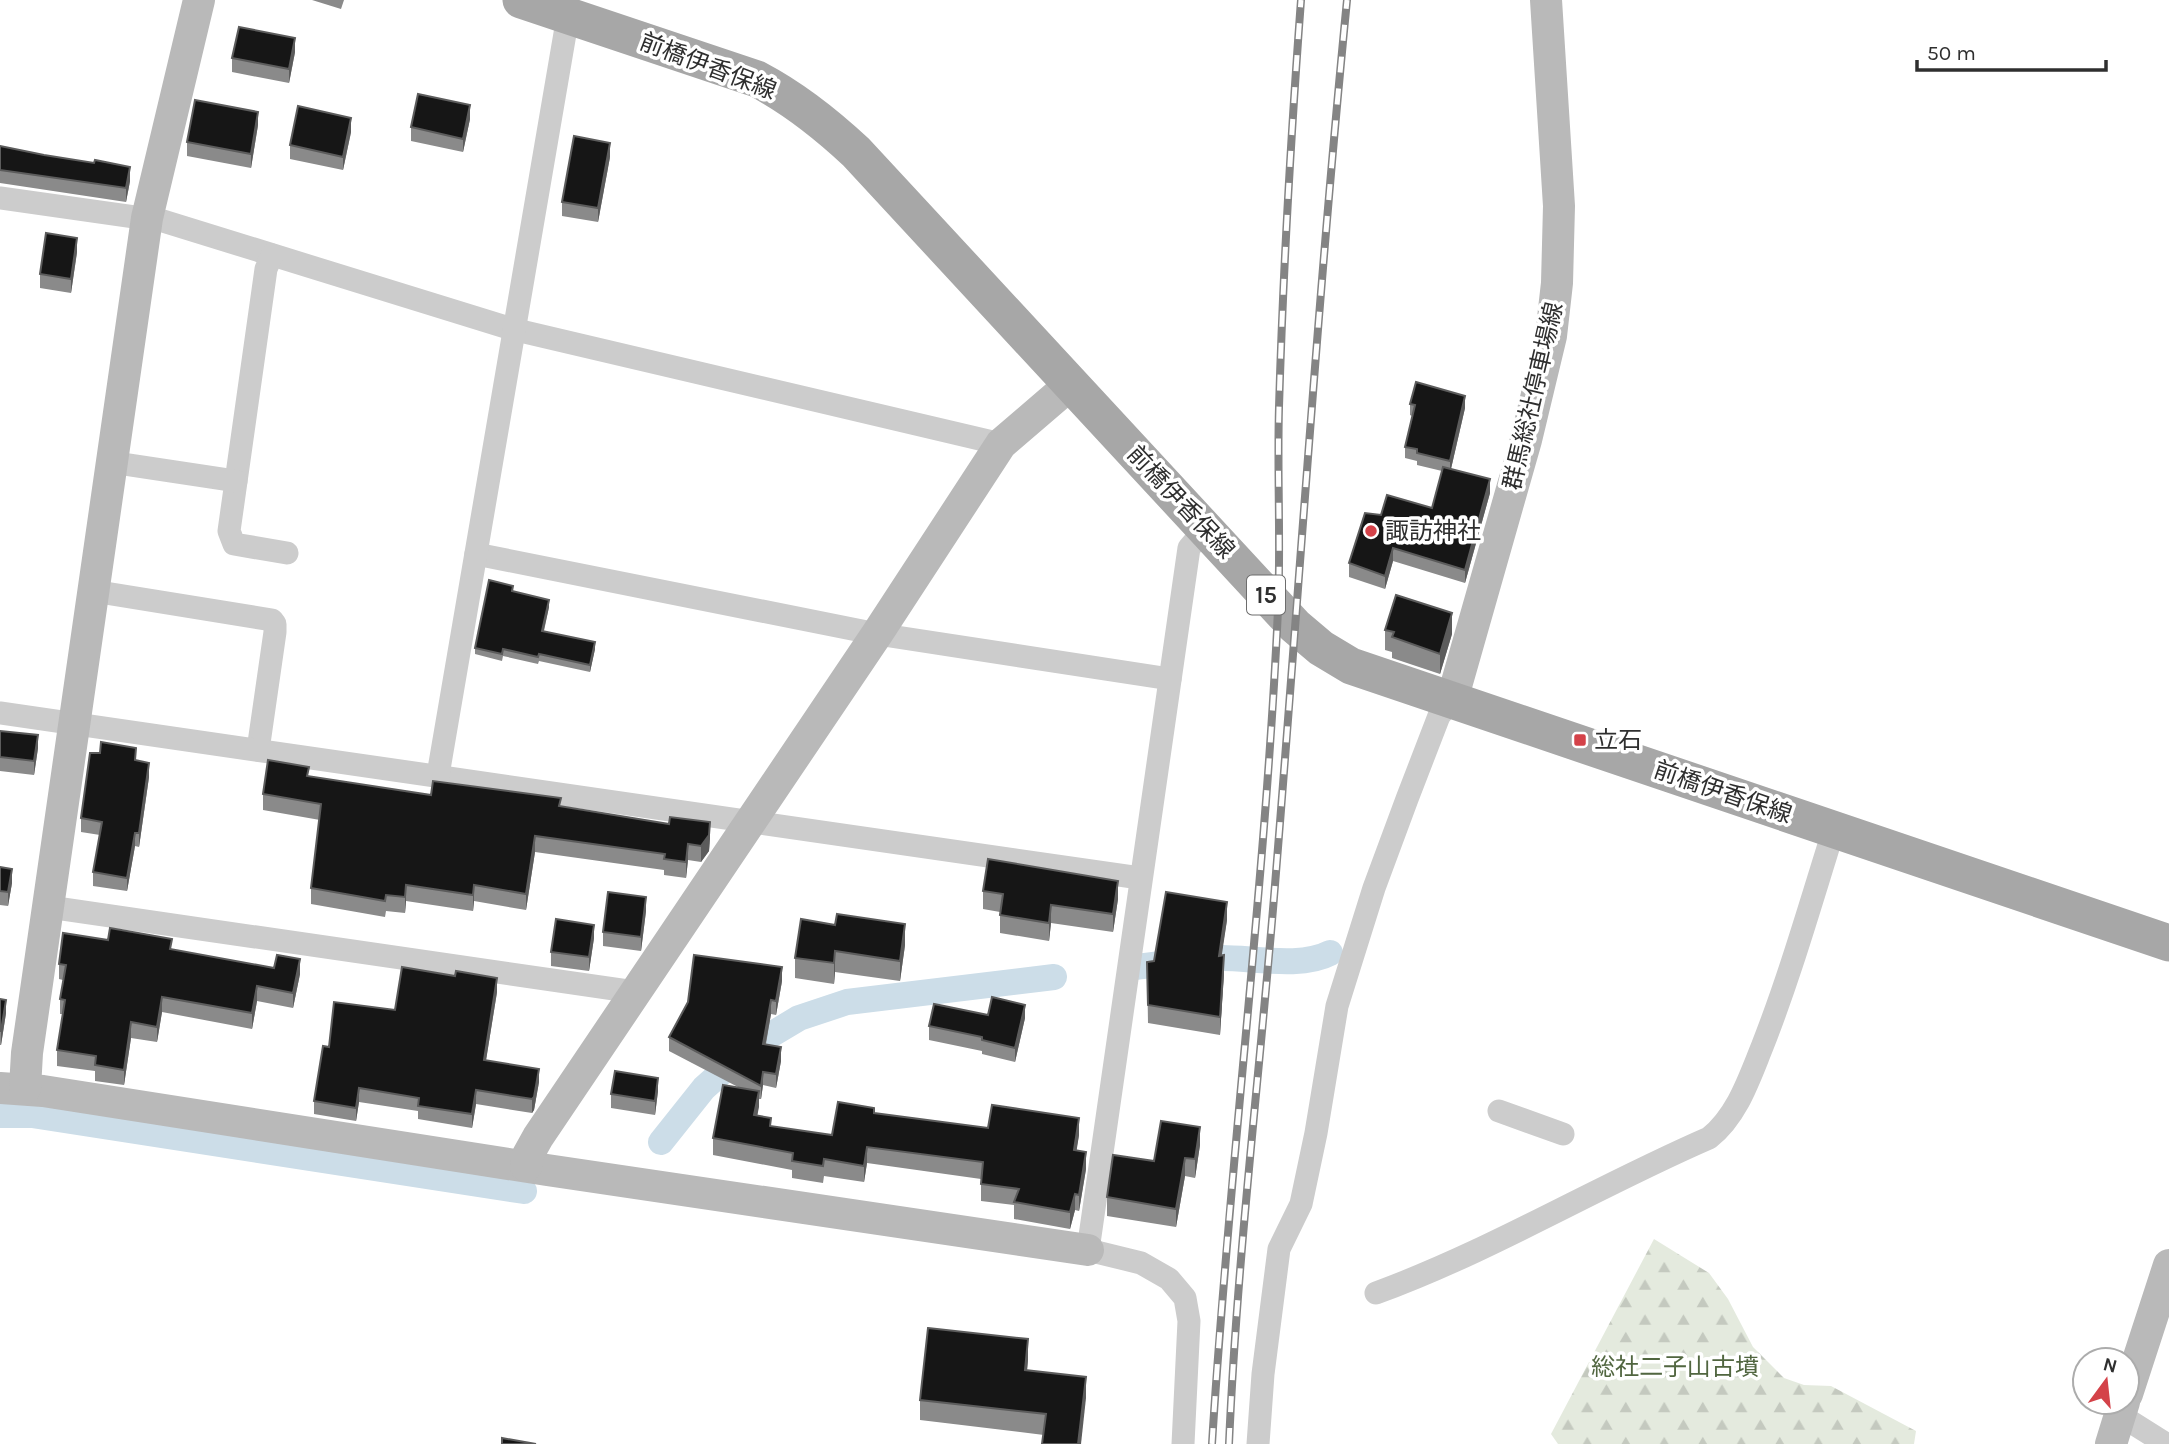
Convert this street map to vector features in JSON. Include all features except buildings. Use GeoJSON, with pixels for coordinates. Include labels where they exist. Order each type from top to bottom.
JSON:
{"type":"FeatureCollection","features":[{"type":"Feature","properties":{"kind":"main road","name":"前橋伊香保線"},"geometry":{"type":"LineString","coordinates":[[522,0],[757,79],[802,105],[856,152],[1295,626],[1334,657],[1351,666],[2169,943]]}},
{"type":"Feature","properties":{"kind":"street"},"geometry":{"type":"LineString","coordinates":[[199,0],[147,218],[27,1053],[12,1088],[1127,1258],[1169,1279],[1185,1298],[1189,1321],[1183,1444]]}},
{"type":"Feature","properties":{"kind":"street","name":"群馬総社停車場線"},"geometry":{"type":"LineString","coordinates":[[1452,700],[1526,440],[1551,336],[1557,283],[1559,206],[1546,0]]}},
{"type":"Feature","properties":{"kind":"street"},"geometry":{"type":"LineString","coordinates":[[438,775],[512,330],[568,16]]}},
{"type":"Feature","properties":{"kind":"street"},"geometry":{"type":"LineString","coordinates":[[0,198],[147,218],[512,330],[1001,444]]}},
{"type":"Feature","properties":{"kind":"street"},"geometry":{"type":"LineString","coordinates":[[272,256],[266,270],[229,531],[234,544],[287,553]]}},
{"type":"Feature","properties":{"kind":"street"},"geometry":{"type":"LineString","coordinates":[[526,1166],[528,1155],[538,1137],[877,634],[1001,444],[1072,383]]}},
{"type":"Feature","properties":{"kind":"street"},"geometry":{"type":"LineString","coordinates":[[110,462],[236,481]]}},
{"type":"Feature","properties":{"kind":"street"},"geometry":{"type":"LineString","coordinates":[[1088,1250],[1189,548],[1206,528]]}},
{"type":"Feature","properties":{"kind":"street"},"geometry":{"type":"LineString","coordinates":[[476,554],[877,634],[1170,679]]}},
{"type":"Feature","properties":{"kind":"street"},"geometry":{"type":"LineString","coordinates":[[93,591],[272,620],[275,632],[258,750]]}},
{"type":"Feature","properties":{"kind":"street"},"geometry":{"type":"LineString","coordinates":[[1258,1444],[1263,1374],[1279,1249],[1301,1204],[1337,1006],[1374,888],[1407,799],[1439,716],[1452,700]]}},
{"type":"Feature","properties":{"kind":"street"},"geometry":{"type":"LineString","coordinates":[[0,713],[1140,878]]}},
{"type":"Feature","properties":{"kind":"street"},"geometry":{"type":"LineString","coordinates":[[1376,1293],[1430,1273],[1495,1243],[1615,1180],[1709,1138],[1719,1130],[1733,1111],[1751,1075],[1781,999],[1834,829]]}},
{"type":"Feature","properties":{"kind":"street"},"geometry":{"type":"LineString","coordinates":[[49,907],[635,992]]}},
{"type":"Feature","properties":{"kind":"street"},"geometry":{"type":"LineString","coordinates":[[1499,1111],[1563,1134]]}},
{"type":"Feature","properties":{"kind":"street"},"geometry":{"type":"LineString","coordinates":[[2141,1352],[2169,1265]]}},
{"type":"Feature","properties":{"kind":"street"},"geometry":{"type":"LineString","coordinates":[[2124,1416],[2165,1444]]}},
{"type":"Feature","properties":{"kind":"green space","name":"総社二子山古墳"},"geometry":{"type":"Polygon","coordinates":[[[1654,1239],[1709,1273],[1728,1299],[1753,1347],[1784,1378],[1804,1385],[1831,1386],[1916,1431],[1914,1444],[1558,1444],[1551,1434],[1654,1239]]]}},
{"type":"Feature","properties":{"kind":"waterway"},"geometry":{"type":"LineString","coordinates":[[1135,967],[1211,958],[1306,960],[1330,953]]}},
{"type":"Feature","properties":{"kind":"waterway"},"geometry":{"type":"LineString","coordinates":[[661,1142],[704,1088],[749,1048],[799,1018],[847,1002],[1054,977]]}},
{"type":"Feature","properties":{"kind":"waterway"},"geometry":{"type":"LineString","coordinates":[[0,1115],[32,1115],[524,1191]]}},
{"type":"Feature","properties":{"kind":"railway"},"geometry":{"type":"LineString","coordinates":[[1212,1444],[1272,715],[1279,585],[1279,432],[1283,305],[1301,0]]}},
{"type":"Feature","properties":{"kind":"railway"},"geometry":{"type":"LineString","coordinates":[[1229,1444],[1243,1234],[1275,885],[1347,0]]}},
{"type":"Feature","properties":{"kind":"place","name":"諏訪神社"},"geometry":{"type":"Point","coordinates":[1371,531]}},
{"type":"Feature","properties":{"kind":"place","name":"立石"},"geometry":{"type":"Point","coordinates":[1580,740]}}]}
